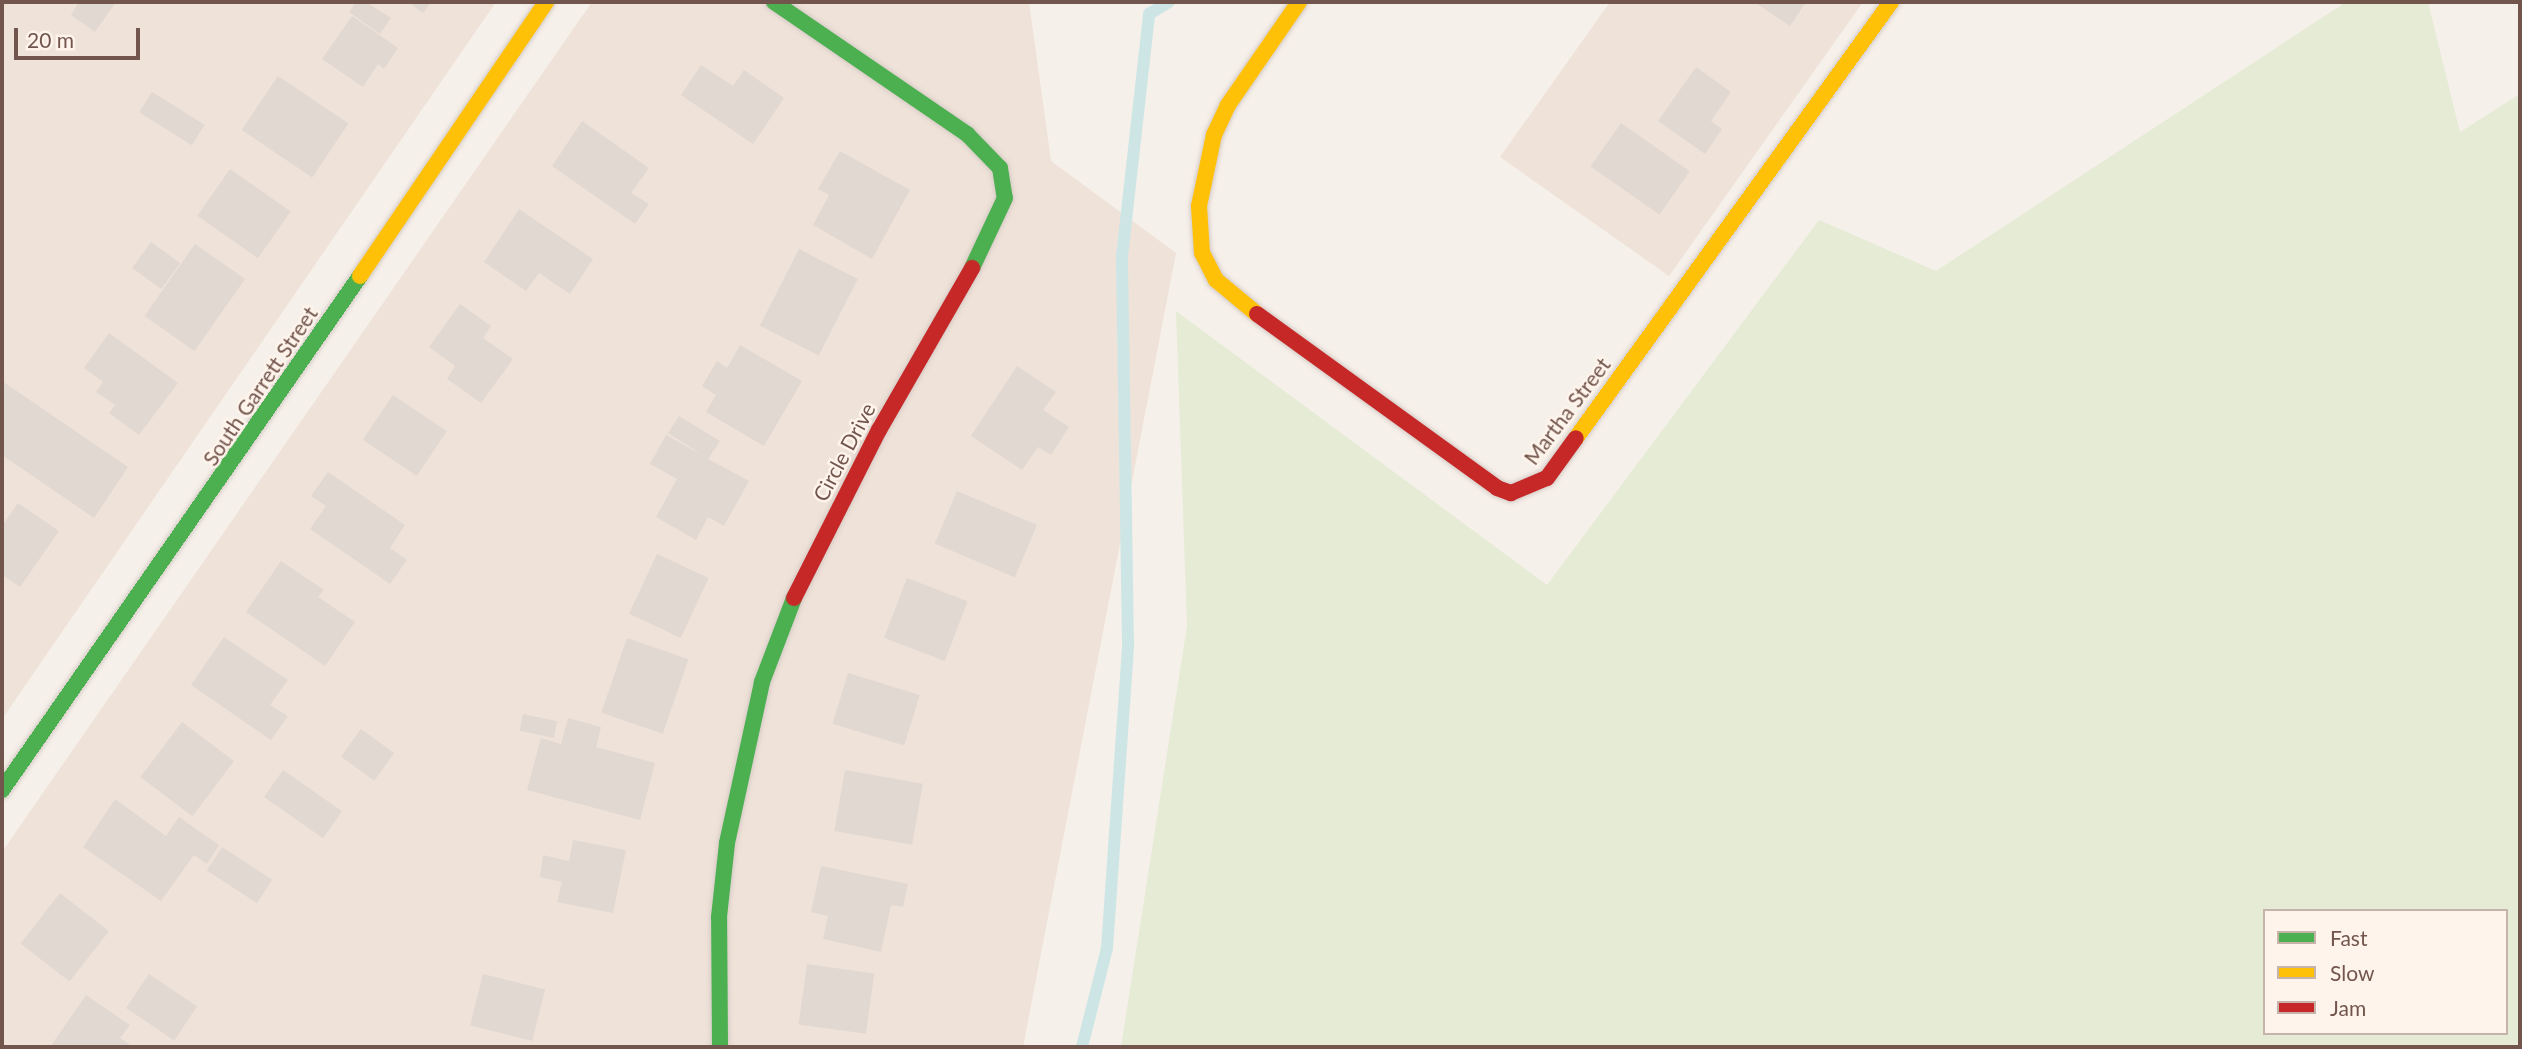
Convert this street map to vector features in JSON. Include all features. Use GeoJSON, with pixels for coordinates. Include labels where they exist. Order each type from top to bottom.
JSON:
{"type":"FeatureCollection","features":[{"type":"Feature","properties":{"kind":"street","name":"South Garrett Street"},"geometry":{"type":"LineString","coordinates":[[2,790],[232,465],[546,2]]}},
{"type":"Feature","properties":{"kind":"street","name":"Circle Drive"},"geometry":{"type":"LineString","coordinates":[[720,1047],[719,917],[727,843],[762,682],[783,621],[812,558],[879,430],[989,238],[1005,198],[1000,168],[967,134],[774,2]]}},
{"type":"Feature","properties":{"kind":"street","name":"Martha Street"},"geometry":{"type":"LineString","coordinates":[[1299,2],[1228,105],[1214,135],[1203,175],[1198,232],[1212,271],[1234,297],[1497,488],[1511,493],[1531,487],[1547,478],[1891,2]]}},
{"type":"Feature","properties":{"kind":"shaded area"},"geometry":{"type":"Polygon","coordinates":[[[2,2],[496,2],[2,719],[2,2]]]}},
{"type":"Feature","properties":{"kind":"shaded area"},"geometry":{"type":"Polygon","coordinates":[[[592,2],[1029,2],[1051,161],[1176,253],[1023,1047],[2,1047],[2,852],[592,2]]]}},
{"type":"Feature","properties":{"kind":"shaded area"},"geometry":{"type":"Polygon","coordinates":[[[1610,2],[1863,2],[1669,276],[1500,157],[1610,2]]]}},
{"type":"Feature","properties":{"kind":"green space"},"geometry":{"type":"Polygon","coordinates":[[[2346,2],[2428,2],[2460,132],[2520,94],[2520,1047],[1121,1047],[1187,626],[1176,311],[1547,585],[1819,220],[1936,271],[2346,2]]]}},
{"type":"Feature","properties":{"kind":"building"},"geometry":{"type":"Polygon","coordinates":[[[79,2],[116,2],[95,32],[71,15],[79,2]]]}},
{"type":"Feature","properties":{"kind":"building"},"geometry":{"type":"Polygon","coordinates":[[[356,2],[366,2],[391,18],[380,34],[349,12],[356,2]]]}},
{"type":"Feature","properties":{"kind":"building"},"geometry":{"type":"Polygon","coordinates":[[[408,2],[431,2],[423,13],[408,2]]]}},
{"type":"Feature","properties":{"kind":"building"},"geometry":{"type":"Polygon","coordinates":[[[1754,2],[1806,2],[1790,26],[1754,2]]]}},
{"type":"Feature","properties":{"kind":"building"},"geometry":{"type":"Polygon","coordinates":[[[352,16],[398,48],[384,69],[378,64],[363,87],[322,59],[352,16]]]}},
{"type":"Feature","properties":{"kind":"building"},"geometry":{"type":"Polygon","coordinates":[[[701,65],[733,86],[744,70],[784,98],[753,144],[681,95],[701,65]]]}},
{"type":"Feature","properties":{"kind":"building"},"geometry":{"type":"Polygon","coordinates":[[[1696,67],[1731,92],[1711,121],[1722,129],[1705,154],[1658,121],[1696,67]]]}},
{"type":"Feature","properties":{"kind":"building"},"geometry":{"type":"Polygon","coordinates":[[[278,76],[348,124],[312,177],[242,130],[278,76]]]}},
{"type":"Feature","properties":{"kind":"building"},"geometry":{"type":"Polygon","coordinates":[[[152,92],[205,125],[192,145],[139,112],[152,92]]]}},
{"type":"Feature","properties":{"kind":"building"},"geometry":{"type":"Polygon","coordinates":[[[582,121],[649,168],[631,193],[649,204],[635,224],[552,166],[582,121]]]}},
{"type":"Feature","properties":{"kind":"building"},"geometry":{"type":"Polygon","coordinates":[[[1621,123],[1690,171],[1659,215],[1591,166],[1621,123]]]}},
{"type":"Feature","properties":{"kind":"building"},"geometry":{"type":"Polygon","coordinates":[[[840,151],[910,190],[872,259],[813,225],[829,195],[818,189],[840,151]]]}},
{"type":"Feature","properties":{"kind":"building"},"geometry":{"type":"Polygon","coordinates":[[[230,169],[291,211],[258,258],[197,216],[230,169]]]}},
{"type":"Feature","properties":{"kind":"building"},"geometry":{"type":"Polygon","coordinates":[[[519,209],[593,259],[570,294],[539,273],[526,291],[484,262],[519,209]]]}},
{"type":"Feature","properties":{"kind":"building"},"geometry":{"type":"Polygon","coordinates":[[[151,242],[180,263],[161,289],[132,268],[151,242]]]}},
{"type":"Feature","properties":{"kind":"building"},"geometry":{"type":"Polygon","coordinates":[[[195,244],[245,279],[194,351],[145,316],[195,244]]]}},
{"type":"Feature","properties":{"kind":"building"},"geometry":{"type":"Polygon","coordinates":[[[799,249],[858,279],[819,356],[760,326],[799,249]]]}},
{"type":"Feature","properties":{"kind":"building"},"geometry":{"type":"Polygon","coordinates":[[[460,304],[491,326],[483,338],[513,359],[481,403],[447,379],[455,366],[429,347],[460,304]]]}},
{"type":"Feature","properties":{"kind":"building"},"geometry":{"type":"Polygon","coordinates":[[[109,333],[178,383],[139,435],[109,413],[115,405],[96,392],[103,382],[84,368],[109,333]]]}},
{"type":"Feature","properties":{"kind":"building"},"geometry":{"type":"Polygon","coordinates":[[[740,345],[802,381],[764,446],[706,412],[716,395],[702,386],[717,361],[727,368],[740,345]]]}},
{"type":"Feature","properties":{"kind":"building"},"geometry":{"type":"Polygon","coordinates":[[[1017,366],[1056,392],[1043,410],[1069,427],[1051,455],[1038,447],[1022,470],[971,436],[1017,366]]]}},
{"type":"Feature","properties":{"kind":"building"},"geometry":{"type":"Polygon","coordinates":[[[2,381],[128,467],[94,518],[2,455],[2,381]]]}},
{"type":"Feature","properties":{"kind":"building"},"geometry":{"type":"Polygon","coordinates":[[[393,395],[447,431],[417,476],[363,440],[393,395]]]}},
{"type":"Feature","properties":{"kind":"building"},"geometry":{"type":"Polygon","coordinates":[[[679,416],[720,441],[708,459],[749,481],[724,526],[708,517],[696,540],[656,517],[677,479],[650,464],[666,435],[704,456],[668,433],[679,416]]]}},
{"type":"Feature","properties":{"kind":"building"},"geometry":{"type":"Polygon","coordinates":[[[328,472],[405,525],[390,548],[407,560],[390,584],[310,529],[326,506],[311,496],[328,472]]]}},
{"type":"Feature","properties":{"kind":"building"},"geometry":{"type":"Polygon","coordinates":[[[957,491],[1037,525],[1015,577],[935,543],[957,491]]]}},
{"type":"Feature","properties":{"kind":"building"},"geometry":{"type":"Polygon","coordinates":[[[18,503],[59,531],[20,587],[2,575],[2,526],[18,503]]]}},
{"type":"Feature","properties":{"kind":"building"},"geometry":{"type":"Polygon","coordinates":[[[657,554],[709,578],[681,638],[629,614],[657,554]]]}},
{"type":"Feature","properties":{"kind":"building"},"geometry":{"type":"Polygon","coordinates":[[[281,561],[324,590],[318,597],[355,622],[325,666],[246,612],[281,561]]]}},
{"type":"Feature","properties":{"kind":"building"},"geometry":{"type":"Polygon","coordinates":[[[907,578],[968,601],[945,661],[884,638],[907,578]]]}},
{"type":"Feature","properties":{"kind":"building"},"geometry":{"type":"Polygon","coordinates":[[[224,637],[288,680],[270,705],[288,716],[271,740],[191,685],[224,637]]]}},
{"type":"Feature","properties":{"kind":"building"},"geometry":{"type":"Polygon","coordinates":[[[627,638],[688,659],[663,734],[601,713],[627,638]]]}},
{"type":"Feature","properties":{"kind":"building"},"geometry":{"type":"Polygon","coordinates":[[[848,673],[920,695],[904,746],[833,724],[848,673]]]}},
{"type":"Feature","properties":{"kind":"building"},"geometry":{"type":"Polygon","coordinates":[[[523,714],[557,721],[554,738],[519,731],[523,714]]]}},
{"type":"Feature","properties":{"kind":"building"},"geometry":{"type":"Polygon","coordinates":[[[568,718],[601,727],[596,747],[655,763],[640,820],[527,790],[541,738],[561,744],[568,718]]]}},
{"type":"Feature","properties":{"kind":"building"},"geometry":{"type":"Polygon","coordinates":[[[182,722],[234,761],[192,816],[140,777],[182,722]]]}},
{"type":"Feature","properties":{"kind":"building"},"geometry":{"type":"Polygon","coordinates":[[[361,729],[394,753],[374,781],[341,757],[361,729]]]}},
{"type":"Feature","properties":{"kind":"building"},"geometry":{"type":"Polygon","coordinates":[[[283,770],[342,811],[323,838],[264,797],[283,770]]]}},
{"type":"Feature","properties":{"kind":"building"},"geometry":{"type":"Polygon","coordinates":[[[845,770],[923,784],[912,845],[834,831],[845,770]]]}},
{"type":"Feature","properties":{"kind":"building"},"geometry":{"type":"Polygon","coordinates":[[[115,799],[166,836],[179,817],[219,845],[207,864],[194,855],[161,901],[83,847],[115,799]]]}},
{"type":"Feature","properties":{"kind":"building"},"geometry":{"type":"Polygon","coordinates":[[[573,840],[626,850],[613,913],[557,902],[562,882],[540,877],[543,855],[569,861],[573,840]]]}},
{"type":"Feature","properties":{"kind":"building"},"geometry":{"type":"Polygon","coordinates":[[[222,847],[272,880],[257,903],[207,870],[222,847]]]}},
{"type":"Feature","properties":{"kind":"building"},"geometry":{"type":"Polygon","coordinates":[[[821,866],[908,884],[903,907],[891,905],[881,952],[823,939],[828,916],[811,912],[821,866]]]}},
{"type":"Feature","properties":{"kind":"building"},"geometry":{"type":"Polygon","coordinates":[[[60,893],[109,931],[69,982],[21,943],[60,893]]]}},
{"type":"Feature","properties":{"kind":"building"},"geometry":{"type":"Polygon","coordinates":[[[807,964],[874,973],[866,1034],[799,1024],[807,964]]]}},
{"type":"Feature","properties":{"kind":"building"},"geometry":{"type":"Polygon","coordinates":[[[149,974],[197,1006],[174,1040],[126,1008],[149,974]]]}},
{"type":"Feature","properties":{"kind":"building"},"geometry":{"type":"Polygon","coordinates":[[[483,974],[545,989],[532,1041],[470,1025],[483,974]]]}},
{"type":"Feature","properties":{"kind":"building"},"geometry":{"type":"Polygon","coordinates":[[[86,995],[130,1025],[120,1038],[133,1047],[50,1047],[86,995]]]}},
{"type":"Feature","properties":{"kind":"waterway"},"geometry":{"type":"LineString","coordinates":[[1082,1047],[1107,948],[1128,644],[1122,256],[1149,14],[1169,2]]}},
{"type":"Feature","properties":{"kind":"traffic: fast"},"geometry":{"type":"LineString","coordinates":[[774,2],[967,134],[1000,168],[1005,198],[972,268]]}},
{"type":"Feature","properties":{"kind":"traffic: fast"},"geometry":{"type":"LineString","coordinates":[[2,790],[360,276]]}},
{"type":"Feature","properties":{"kind":"traffic: fast"},"geometry":{"type":"LineString","coordinates":[[720,1047],[719,917],[727,843],[762,682],[794,598]]}},
{"type":"Feature","properties":{"kind":"traffic: slow"},"geometry":{"type":"LineString","coordinates":[[360,276],[546,2]]}},
{"type":"Feature","properties":{"kind":"traffic: slow"},"geometry":{"type":"LineString","coordinates":[[1257,314],[1216,280],[1202,253],[1199,206],[1214,135],[1228,105],[1299,2]]}},
{"type":"Feature","properties":{"kind":"traffic: slow"},"geometry":{"type":"LineString","coordinates":[[1576,438],[1891,2]]}},
{"type":"Feature","properties":{"kind":"traffic: jam"},"geometry":{"type":"LineString","coordinates":[[794,598],[879,430],[972,268]]}},
{"type":"Feature","properties":{"kind":"traffic: jam"},"geometry":{"type":"LineString","coordinates":[[1257,314],[1497,488],[1511,493],[1547,478],[1576,438]]}}]}
